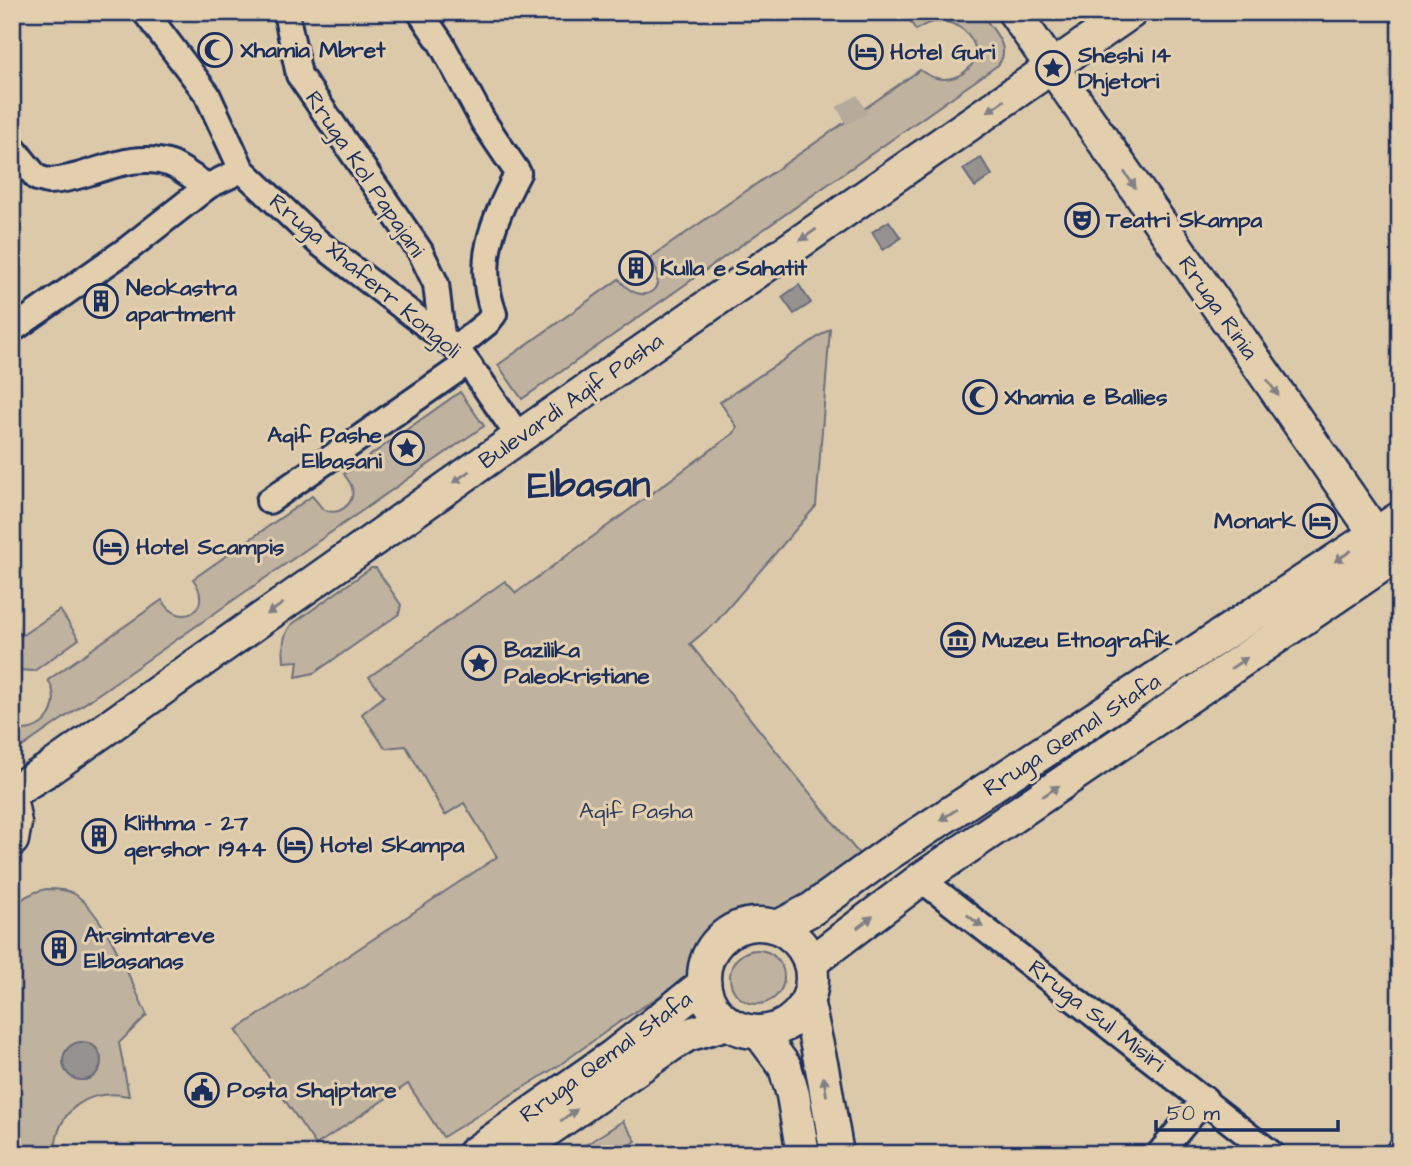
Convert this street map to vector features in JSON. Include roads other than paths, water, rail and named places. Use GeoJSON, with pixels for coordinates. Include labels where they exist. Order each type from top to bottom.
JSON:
{"type":"FeatureCollection","features":[{"type":"Feature","properties":{"kind":"main road","name":"Rruga Rinia"},"geometry":{"type":"LineString","coordinates":[[1014,12],[1393,547]]}},
{"type":"Feature","properties":{"kind":"main road","name":"Bulevardi Aqif Pasha"},"geometry":{"type":"LineString","coordinates":[[12,792],[49,769],[519,437],[1132,12]]}},
{"type":"Feature","properties":{"kind":"main road","name":"Rruga Qemal Stafa"},"geometry":{"type":"LineString","coordinates":[[810,963],[921,879],[1393,547]]}},
{"type":"Feature","properties":{"kind":"main road","name":"Rruga Qemal Stafa"},"geometry":{"type":"LineString","coordinates":[[778,927],[812,909],[888,854],[1393,547]]}},
{"type":"Feature","properties":{"kind":"main road"},"geometry":{"type":"LineString","coordinates":[[12,807],[15,823],[12,840]]}},
{"type":"Feature","properties":{"kind":"main road"},"geometry":{"type":"LineString","coordinates":[[758,923],[778,927],[804,948],[810,963],[812,976],[807,1000],[799,1013],[788,1023],[774,1030],[743,1030],[717,1013],[708,999],[704,970],[708,956],[725,934],[741,926],[758,923]]}},
{"type":"Feature","properties":{"kind":"main road","name":"Rruga Qemal Stafa"},"geometry":{"type":"LineString","coordinates":[[473,1154],[613,1056],[704,984]]}},
{"type":"Feature","properties":{"kind":"main road"},"geometry":{"type":"LineString","coordinates":[[807,1000],[822,1068],[836,1154]]}},
{"type":"Feature","properties":{"kind":"main road","name":"Rruga Qemal Stafa"},"geometry":{"type":"LineString","coordinates":[[513,1154],[687,1035],[729,1023]]}},
{"type":"Feature","properties":{"kind":"main road"},"geometry":{"type":"LineString","coordinates":[[759,1032],[785,1067],[793,1095],[803,1154]]}},
{"type":"Feature","properties":{"kind":"street","name":"Rruga Xhaferr Kongoli"},"geometry":{"type":"LineString","coordinates":[[145,12],[207,94],[242,170],[318,242],[463,358],[519,437]]}},
{"type":"Feature","properties":{"kind":"street","name":"Rruga Kol Papajani"},"geometry":{"type":"LineString","coordinates":[[286,12],[299,75],[419,251],[436,284],[463,358]]}},
{"type":"Feature","properties":{"kind":"street"},"geometry":{"type":"LineString","coordinates":[[269,501],[463,358],[494,314],[486,294],[489,241],[502,205],[518,173],[483,121],[421,12]]}},
{"type":"Feature","properties":{"kind":"street"},"geometry":{"type":"LineString","coordinates":[[12,147],[37,177],[48,181],[121,162],[146,160],[167,163],[187,171],[208,186]]}},
{"type":"Feature","properties":{"kind":"street"},"geometry":{"type":"LineString","coordinates":[[12,330],[129,247],[208,186],[242,170]]}},
{"type":"Feature","properties":{"kind":"street","name":"Rruga Sul Misiri"},"geometry":{"type":"LineString","coordinates":[[921,879],[1272,1154]]}},
{"type":"Feature","properties":{"kind":"street"},"geometry":{"type":"LineString","coordinates":[[1159,1154],[1205,1099]]}},
{"type":"Feature","properties":{"kind":"tunnel"},"geometry":{"type":"LineString","coordinates":[[847,101],[857,119]]}},
{"type":"Feature","properties":{"kind":"place","name":"Xhamia Mbret"},"geometry":{"type":"Point","coordinates":[215,50]}},
{"type":"Feature","properties":{"kind":"place","name":"Hotel Guri"},"geometry":{"type":"Point","coordinates":[866,52]}},
{"type":"Feature","properties":{"kind":"place","name":"Sheshi 14 Dhjetori"},"geometry":{"type":"Point","coordinates":[1053,68]}},
{"type":"Feature","properties":{"kind":"place","name":"Teatri Skampa"},"geometry":{"type":"Point","coordinates":[1082,220]}},
{"type":"Feature","properties":{"kind":"place","name":"Kulla e Sahatit"},"geometry":{"type":"Point","coordinates":[636,268]}},
{"type":"Feature","properties":{"kind":"place","name":"Neokastra apartment"},"geometry":{"type":"Point","coordinates":[101,301]}},
{"type":"Feature","properties":{"kind":"place","name":"Xhamia e Ballies"},"geometry":{"type":"Point","coordinates":[980,397]}},
{"type":"Feature","properties":{"kind":"place","name":"Aqif Pashe Elbasani"},"geometry":{"type":"Point","coordinates":[407,448]}},
{"type":"Feature","properties":{"kind":"place","name":"Monark"},"geometry":{"type":"Point","coordinates":[1320,521]}},
{"type":"Feature","properties":{"kind":"place","name":"Hotel Scampis"},"geometry":{"type":"Point","coordinates":[111,547]}},
{"type":"Feature","properties":{"kind":"place","name":"Muzeu Etnografik"},"geometry":{"type":"Point","coordinates":[958,640]}},
{"type":"Feature","properties":{"kind":"place","name":"Bazilika Paleokristiane"},"geometry":{"type":"Point","coordinates":[479,663]}},
{"type":"Feature","properties":{"kind":"place","name":"Klithma - 27 qershor 1944"},"geometry":{"type":"Point","coordinates":[99,836]}},
{"type":"Feature","properties":{"kind":"place","name":"Hotel Skampa"},"geometry":{"type":"Point","coordinates":[295,845]}},
{"type":"Feature","properties":{"kind":"place","name":"Arsimtareve Elbasanas"},"geometry":{"type":"Point","coordinates":[59,948]}},
{"type":"Feature","properties":{"kind":"place","name":"Posta Shqiptare"},"geometry":{"type":"Point","coordinates":[202,1090]}},
{"type":"Feature","properties":{"kind":"district","name":"Elbasan"},"geometry":{"type":"Point","coordinates":[589,486]}},
{"type":"Feature","properties":{"kind":"park label","name":"Aqif Pasha"},"geometry":{"type":"Point","coordinates":[636,811]}}]}
